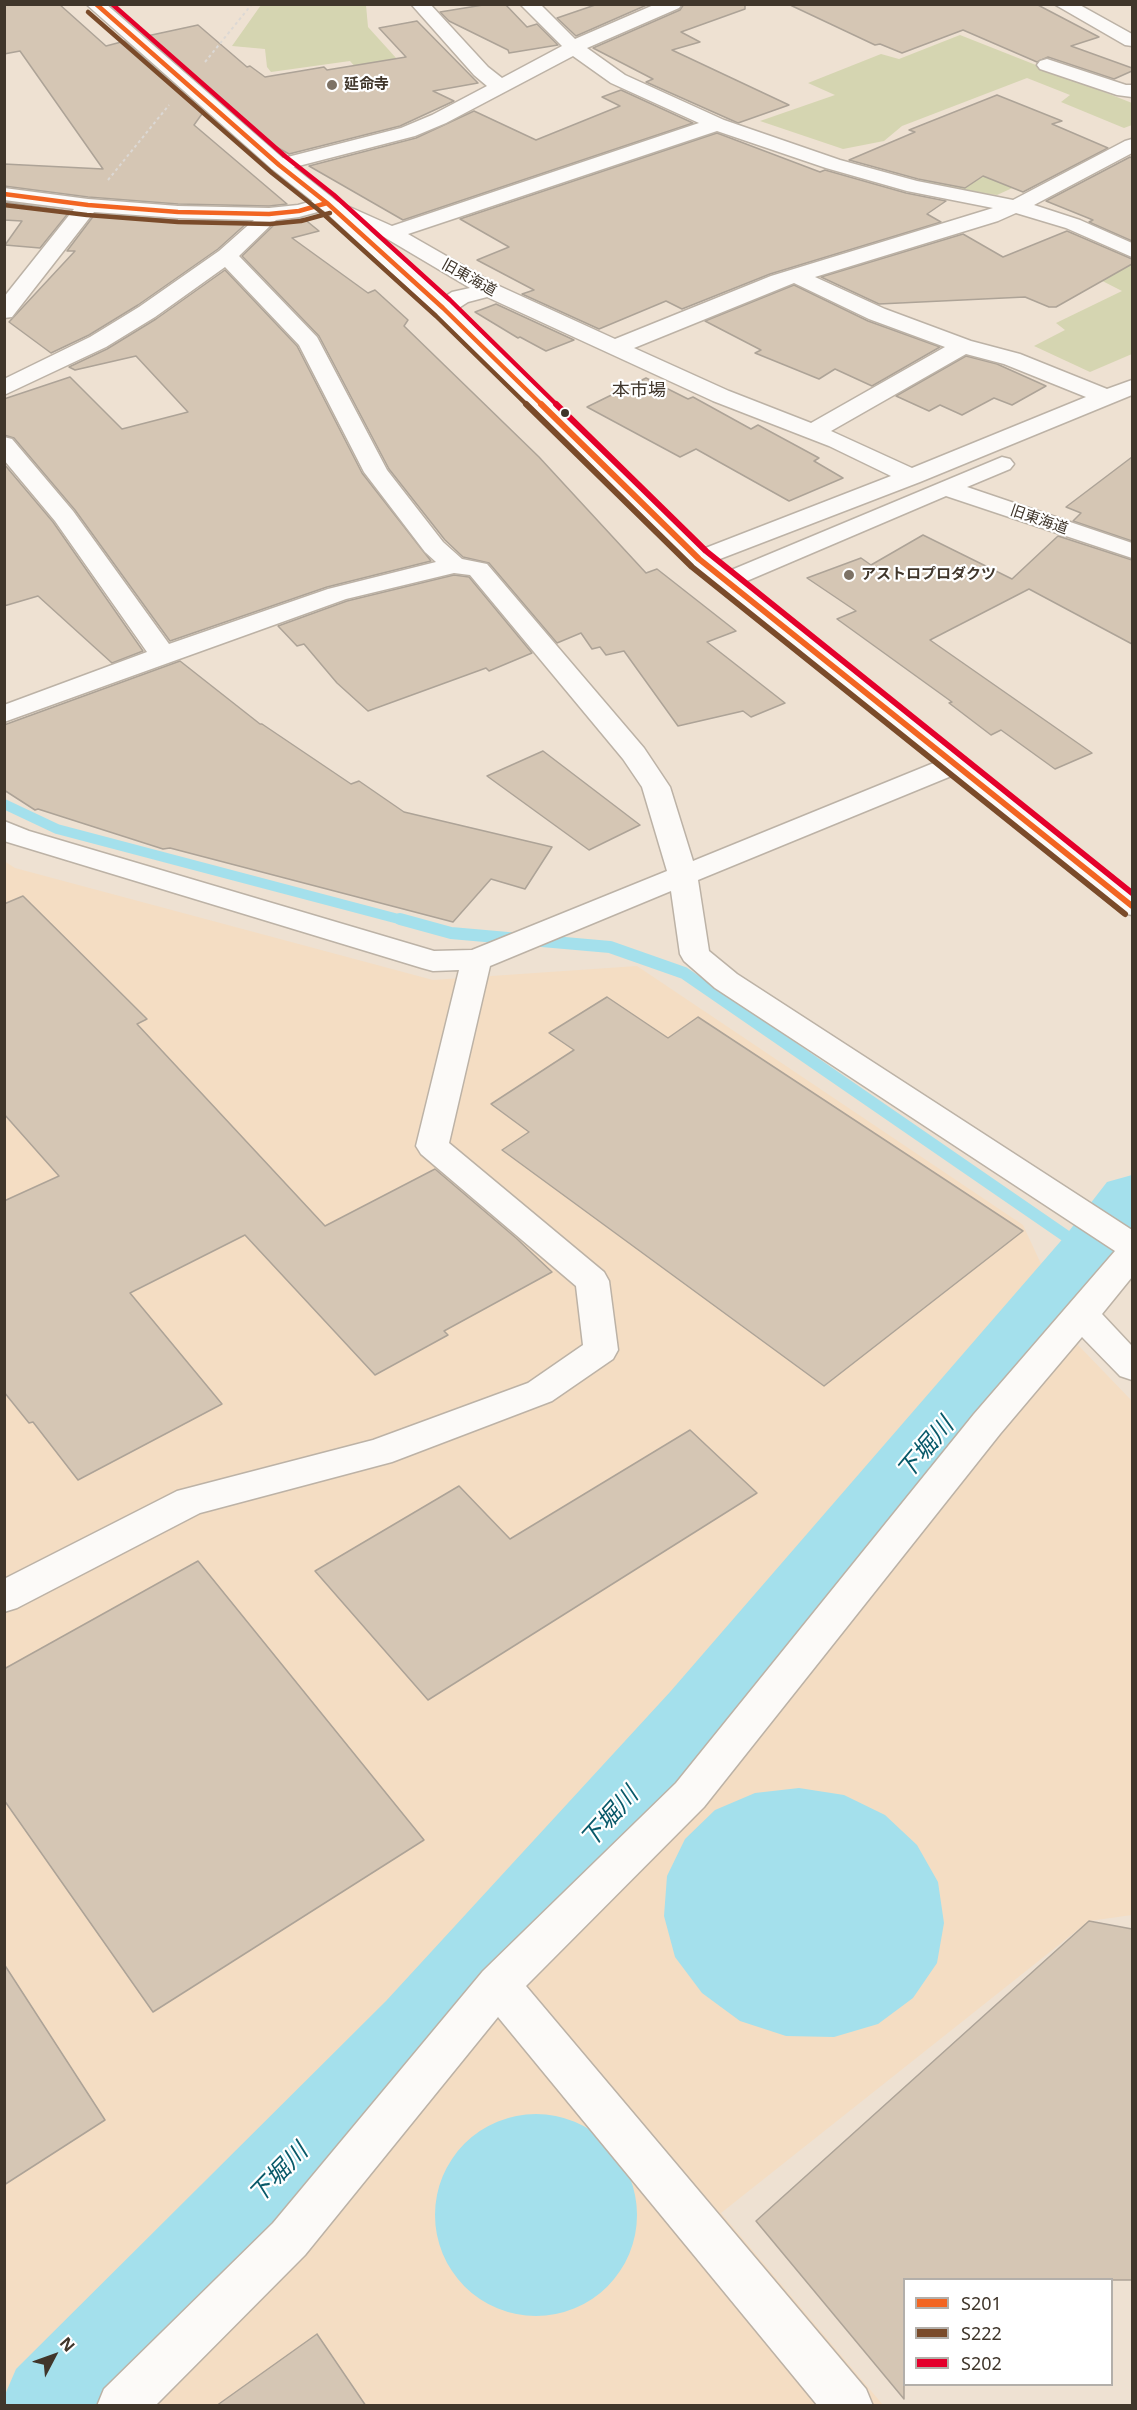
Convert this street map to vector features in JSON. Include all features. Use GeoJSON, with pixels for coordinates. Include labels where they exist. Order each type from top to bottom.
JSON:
{"type":"FeatureCollection","features":[{"type":"Feature","properties":{"kind":"street"},"geometry":{"type":"LineString","coordinates":[[94,4],[279,165],[327,203],[443,308],[699,559],[1132,906]]}},
{"type":"Feature","properties":{"kind":"street"},"geometry":{"type":"LineString","coordinates":[[420,4],[481,71],[500,86]]}},
{"type":"Feature","properties":{"kind":"street"},"geometry":{"type":"LineString","coordinates":[[529,4],[573,47],[618,79],[717,124],[833,164],[914,187],[1014,206],[1073,224],[1132,251]]}},
{"type":"Feature","properties":{"kind":"street"},"geometry":{"type":"LineString","coordinates":[[279,165],[408,132],[439,119],[573,47],[673,4]]}},
{"type":"Feature","properties":{"kind":"street"},"geometry":{"type":"LineString","coordinates":[[1063,4],[1132,41]]}},
{"type":"Feature","properties":{"kind":"street"},"geometry":{"type":"LineString","coordinates":[[1047,65],[1124,91],[1132,91]]}},
{"type":"Feature","properties":{"kind":"street"},"geometry":{"type":"LineString","coordinates":[[391,233],[717,124]]}},
{"type":"Feature","properties":{"kind":"street"},"geometry":{"type":"LineString","coordinates":[[616,347],[796,276],[944,233],[1014,206],[1132,145]]}},
{"type":"Feature","properties":{"kind":"street"},"geometry":{"type":"LineString","coordinates":[[4,194],[88,205],[178,212],[269,214],[299,212],[327,203]]}},
{"type":"Feature","properties":{"kind":"street","name":"旧東海道"},"geometry":{"type":"LineString","coordinates":[[327,203],[391,233],[489,290],[720,396],[837,441],[911,477]]}},
{"type":"Feature","properties":{"kind":"street"},"geometry":{"type":"LineString","coordinates":[[4,312],[88,205]]}},
{"type":"Feature","properties":{"kind":"street"},"geometry":{"type":"LineString","coordinates":[[4,388],[13,381],[98,342],[147,312],[227,256],[264,222],[269,214]]}},
{"type":"Feature","properties":{"kind":"street"},"geometry":{"type":"LineString","coordinates":[[227,256],[309,342],[376,472],[434,547],[454,565]]}},
{"type":"Feature","properties":{"kind":"street"},"geometry":{"type":"LineString","coordinates":[[796,276],[877,314],[963,346],[1012,359],[1106,397],[1132,402]]}},
{"type":"Feature","properties":{"kind":"street"},"geometry":{"type":"LineString","coordinates":[[443,308],[460,297],[489,290]]}},
{"type":"Feature","properties":{"kind":"street"},"geometry":{"type":"LineString","coordinates":[[812,432],[963,346]]}},
{"type":"Feature","properties":{"kind":"street"},"geometry":{"type":"LineString","coordinates":[[699,559],[911,477],[1106,397]]}},
{"type":"Feature","properties":{"kind":"street"},"geometry":{"type":"LineString","coordinates":[[726,581],[945,488],[1132,402]]}},
{"type":"Feature","properties":{"kind":"street"},"geometry":{"type":"LineString","coordinates":[[4,444],[64,516],[163,655]]}},
{"type":"Feature","properties":{"kind":"street","name":"旧東海道"},"geometry":{"type":"LineString","coordinates":[[945,488],[1132,551]]}},
{"type":"Feature","properties":{"kind":"street"},"geometry":{"type":"LineString","coordinates":[[4,714],[338,594],[454,565],[478,569],[634,754],[656,787],[683,875],[695,954],[726,981],[1132,1246]]}},
{"type":"Feature","properties":{"kind":"street"},"geometry":{"type":"LineString","coordinates":[[4,830],[30,840],[433,961],[488,956],[956,765]]}},
{"type":"Feature","properties":{"kind":"street"},"geometry":{"type":"LineString","coordinates":[[4,1597],[190,1501],[379,1452],[540,1392],[601,1350],[592,1281],[432,1146],[488,956]]}},
{"type":"Feature","properties":{"kind":"street"},"geometry":{"type":"LineString","coordinates":[[121,2406],[289,2239],[498,1986],[690,1795],[987,1424],[1082,1315],[1132,1253]]}},
{"type":"Feature","properties":{"kind":"street"},"geometry":{"type":"LineString","coordinates":[[1082,1315],[1132,1367]]}},
{"type":"Feature","properties":{"kind":"street"},"geometry":{"type":"LineString","coordinates":[[498,1986],[849,2406]]}},
{"type":"Feature","properties":{"kind":"shaded area"},"geometry":{"type":"Polygon","coordinates":[[[4,861],[15,868],[433,980],[637,966],[1023,1225],[1079,1346],[1132,1401],[1132,1915],[1089,1921],[721,2213],[883,2405],[5,2405],[4,861]]]}},
{"type":"Feature","properties":{"kind":"green space"},"geometry":{"type":"Polygon","coordinates":[[[261,5],[366,5],[368,27],[397,59],[357,69],[350,61],[271,72],[267,67],[265,49],[232,46],[261,5]]]}},
{"type":"Feature","properties":{"kind":"green space"},"geometry":{"type":"Polygon","coordinates":[[[960,35],[1132,103],[1132,125],[1124,128],[1061,102],[1070,95],[1027,78],[902,126],[884,141],[843,149],[760,121],[835,95],[808,83],[881,54],[899,59],[960,35]]]}},
{"type":"Feature","properties":{"kind":"green space"},"geometry":{"type":"Polygon","coordinates":[[[931,147],[1019,185],[997,195],[943,189],[888,167],[931,147]]]}},
{"type":"Feature","properties":{"kind":"green space"},"geometry":{"type":"Polygon","coordinates":[[[1117,255],[1132,265],[1132,354],[1090,372],[1034,346],[1065,330],[1056,323],[1122,291],[1079,269],[1117,255]]]}},
{"type":"Feature","properties":{"kind":"water"},"geometry":{"type":"Polygon","coordinates":[[[799,1788],[844,1795],[885,1815],[917,1845],[938,1882],[944,1923],[937,1963],[913,1998],[878,2024],[834,2037],[786,2036],[740,2021],[702,1993],[675,1957],[664,1916],[667,1876],[685,1839],[715,1810],[755,1793],[799,1788]]]}},
{"type":"Feature","properties":{"kind":"water"},"geometry":{"type":"Polygon","coordinates":[[[526,2114],[546,2114],[565,2118],[584,2126],[614,2151],[625,2167],[633,2186],[637,2215],[633,2244],[625,2263],[600,2293],[584,2304],[565,2312],[546,2316],[526,2316],[507,2312],[488,2304],[458,2279],[447,2263],[439,2244],[435,2225],[435,2205],[439,2186],[447,2167],[472,2137],[488,2126],[507,2118],[526,2114]]]}},
{"type":"Feature","properties":{"kind":"building"},"geometry":{"type":"Polygon","coordinates":[[[4,4],[59,4],[106,46],[125,41],[204,111],[194,125],[287,204],[269,206],[178,204],[88,197],[4,186],[4,164],[103,169],[20,51],[4,54],[4,4]]]}},
{"type":"Feature","properties":{"kind":"building"},"geometry":{"type":"Polygon","coordinates":[[[489,4],[505,4],[527,27],[537,24],[558,45],[509,53],[508,50],[449,21],[440,12],[489,4]]]}},
{"type":"Feature","properties":{"kind":"building"},"geometry":{"type":"Polygon","coordinates":[[[598,4],[649,4],[576,36],[557,18],[598,4]]]}},
{"type":"Feature","properties":{"kind":"building"},"geometry":{"type":"Polygon","coordinates":[[[684,4],[745,4],[745,9],[681,32],[700,42],[672,50],[789,105],[738,123],[646,82],[653,79],[593,48],[680,10],[684,4]]]}},
{"type":"Feature","properties":{"kind":"building"},"geometry":{"type":"Polygon","coordinates":[[[788,4],[1036,4],[1099,37],[1071,46],[1132,68],[1132,71],[1114,79],[1048,57],[1037,62],[963,30],[902,53],[880,44],[875,45],[788,4]]]}},
{"type":"Feature","properties":{"kind":"building"},"geometry":{"type":"Polygon","coordinates":[[[417,21],[478,83],[433,91],[454,101],[400,126],[289,154],[266,141],[147,36],[198,25],[247,67],[250,66],[265,77],[406,57],[379,28],[417,21]]]}},
{"type":"Feature","properties":{"kind":"building"},"geometry":{"type":"Polygon","coordinates":[[[621,90],[693,123],[403,220],[309,166],[416,138],[474,111],[536,140],[620,106],[602,97],[621,90]]]}},
{"type":"Feature","properties":{"kind":"building"},"geometry":{"type":"Polygon","coordinates":[[[997,95],[1062,121],[1052,124],[1108,148],[1023,192],[983,176],[965,188],[918,179],[849,160],[915,132],[909,130],[997,95]]]}},
{"type":"Feature","properties":{"kind":"building"},"geometry":{"type":"Polygon","coordinates":[[[717,133],[820,172],[825,170],[906,193],[946,201],[927,214],[941,222],[770,274],[682,309],[666,301],[599,329],[522,294],[534,290],[477,260],[509,247],[460,219],[717,133]]]}},
{"type":"Feature","properties":{"kind":"building"},"geometry":{"type":"Polygon","coordinates":[[[1132,158],[1132,241],[1089,222],[1093,220],[1046,201],[1132,158]]]}},
{"type":"Feature","properties":{"kind":"building"},"geometry":{"type":"Polygon","coordinates":[[[4,202],[70,211],[40,248],[5,245],[22,221],[4,220],[4,202]]]}},
{"type":"Feature","properties":{"kind":"building"},"geometry":{"type":"Polygon","coordinates":[[[95,214],[248,222],[218,249],[138,305],[89,335],[51,353],[9,322],[75,251],[67,251],[95,214]]]}},
{"type":"Feature","properties":{"kind":"building"},"geometry":{"type":"Polygon","coordinates":[[[303,218],[319,231],[292,238],[368,293],[375,290],[408,320],[404,326],[539,457],[646,573],[657,569],[736,631],[707,642],[785,703],[751,717],[743,711],[678,726],[624,651],[606,655],[600,647],[592,649],[581,633],[557,643],[489,563],[463,557],[445,540],[389,469],[319,336],[242,256],[277,222],[303,218]]]}},
{"type":"Feature","properties":{"kind":"building"},"geometry":{"type":"Polygon","coordinates":[[[1067,231],[1132,259],[1132,264],[1056,307],[1049,307],[1025,297],[879,304],[821,277],[963,234],[1003,257],[1067,231]]]}},
{"type":"Feature","properties":{"kind":"building"},"geometry":{"type":"Polygon","coordinates":[[[225,270],[297,346],[362,473],[431,561],[327,587],[170,641],[75,510],[14,438],[4,435],[4,399],[70,377],[122,429],[188,412],[136,356],[75,370],[69,367],[107,349],[156,319],[225,270]]]}},
{"type":"Feature","properties":{"kind":"building"},"geometry":{"type":"Polygon","coordinates":[[[794,285],[868,321],[940,347],[872,386],[835,369],[819,379],[755,353],[761,350],[705,321],[794,285]]]}},
{"type":"Feature","properties":{"kind":"building"},"geometry":{"type":"Polygon","coordinates":[[[496,304],[574,340],[546,351],[518,338],[475,312],[496,304]]]}},
{"type":"Feature","properties":{"kind":"building"},"geometry":{"type":"Polygon","coordinates":[[[966,356],[997,364],[1046,386],[1012,405],[994,398],[962,415],[940,405],[929,411],[896,396],[966,356]]]}},
{"type":"Feature","properties":{"kind":"building"},"geometry":{"type":"Polygon","coordinates":[[[646,378],[688,399],[693,397],[751,429],[758,425],[819,458],[814,461],[843,478],[789,501],[696,449],[680,457],[587,407],[646,378]]]}},
{"type":"Feature","properties":{"kind":"building"},"geometry":{"type":"Polygon","coordinates":[[[1132,457],[1132,541],[1073,521],[1081,513],[1066,507],[1132,457]]]}},
{"type":"Feature","properties":{"kind":"building"},"geometry":{"type":"Polygon","coordinates":[[[4,464],[53,522],[143,651],[112,663],[38,596],[4,606],[4,464]]]}},
{"type":"Feature","properties":{"kind":"building"},"geometry":{"type":"Polygon","coordinates":[[[923,535],[1012,579],[1058,536],[1132,560],[1132,644],[1029,589],[930,640],[1092,753],[1055,769],[1001,730],[991,735],[949,703],[952,702],[837,619],[856,611],[807,578],[861,558],[871,565],[923,535]]]}},
{"type":"Feature","properties":{"kind":"building"},"geometry":{"type":"Polygon","coordinates":[[[454,575],[469,577],[532,653],[489,671],[486,668],[368,711],[337,683],[304,644],[297,646],[278,626],[347,601],[454,575]]]}},
{"type":"Feature","properties":{"kind":"building"},"geometry":{"type":"Polygon","coordinates":[[[180,661],[260,724],[351,784],[359,781],[404,812],[552,847],[525,889],[491,879],[453,922],[170,848],[163,849],[38,809],[35,810],[4,790],[4,725],[180,661]]]}},
{"type":"Feature","properties":{"kind":"building"},"geometry":{"type":"Polygon","coordinates":[[[543,751],[640,825],[589,850],[487,776],[543,751]]]}},
{"type":"Feature","properties":{"kind":"building"},"geometry":{"type":"Polygon","coordinates":[[[23,896],[147,1019],[137,1024],[325,1226],[435,1169],[552,1272],[444,1331],[448,1335],[375,1375],[245,1235],[130,1293],[222,1404],[78,1480],[33,1422],[29,1423],[4,1392],[4,1201],[59,1176],[4,1114],[4,904],[23,896]]]}},
{"type":"Feature","properties":{"kind":"building"},"geometry":{"type":"Polygon","coordinates":[[[607,997],[668,1038],[698,1017],[1023,1231],[824,1386],[502,1150],[529,1132],[491,1104],[574,1050],[549,1033],[607,997]]]}},
{"type":"Feature","properties":{"kind":"building"},"geometry":{"type":"Polygon","coordinates":[[[690,1430],[757,1493],[428,1700],[315,1571],[459,1486],[510,1539],[690,1430]]]}},
{"type":"Feature","properties":{"kind":"building"},"geometry":{"type":"Polygon","coordinates":[[[198,1561],[424,1840],[153,2012],[4,1800],[4,1669],[198,1561]]]}},
{"type":"Feature","properties":{"kind":"building"},"geometry":{"type":"Polygon","coordinates":[[[1089,1921],[1132,1929],[1132,2280],[1113,2280],[1113,2278],[903,2278],[904,2399],[756,2221],[1089,1921]]]}},
{"type":"Feature","properties":{"kind":"building"},"geometry":{"type":"Polygon","coordinates":[[[4,1964],[105,2120],[4,2185],[4,1964]]]}},
{"type":"Feature","properties":{"kind":"building"},"geometry":{"type":"Polygon","coordinates":[[[317,2334],[366,2406],[216,2406],[317,2334]]]}},
{"type":"Feature","properties":{"kind":"waterway"},"geometry":{"type":"LineString","coordinates":[[4,804],[57,829],[406,921]]}},
{"type":"Feature","properties":{"kind":"waterway"},"geometry":{"type":"LineString","coordinates":[[400,919],[451,933],[610,947],[684,973],[1092,1254]]}},
{"type":"Feature","properties":{"kind":"waterway","name":"下堀川"},"geometry":{"type":"LineString","coordinates":[[53,2406],[419,2032],[700,1717],[1092,1254],[1132,1200]]}},
{"type":"Feature","properties":{"kind":"transit line","name":"S201"},"geometry":{"type":"LineString","coordinates":[[96,4],[279,165],[327,203],[443,308],[699,559],[1132,906]]}},
{"type":"Feature","properties":{"kind":"transit line","name":"S202"},"geometry":{"type":"LineString","coordinates":[[112,4],[286,157],[334,195],[450,300],[706,551],[1132,893]]}},
{"type":"Feature","properties":{"kind":"transit line","name":"S222"},"geometry":{"type":"LineString","coordinates":[[88,12],[272,173],[320,211],[436,316],[692,567],[1125,914]]}},
{"type":"Feature","properties":{"kind":"transit line","name":"S201"},"geometry":{"type":"LineString","coordinates":[[4,194],[88,205],[178,212],[269,214],[299,211],[327,203]]}},
{"type":"Feature","properties":{"kind":"transit line","name":"S222"},"geometry":{"type":"LineString","coordinates":[[4,205],[87,215],[178,222],[270,224],[301,221],[330,213]]}},
{"type":"Feature","properties":{"kind":"place","name":"延命寺"},"geometry":{"type":"Point","coordinates":[332,85]}},
{"type":"Feature","properties":{"kind":"place","name":"アストロプロダクツ"},"geometry":{"type":"Point","coordinates":[849,575]}},
{"type":"Feature","properties":{"kind":"district","name":"本市場"},"geometry":{"type":"Point","coordinates":[639,391]}}]}
